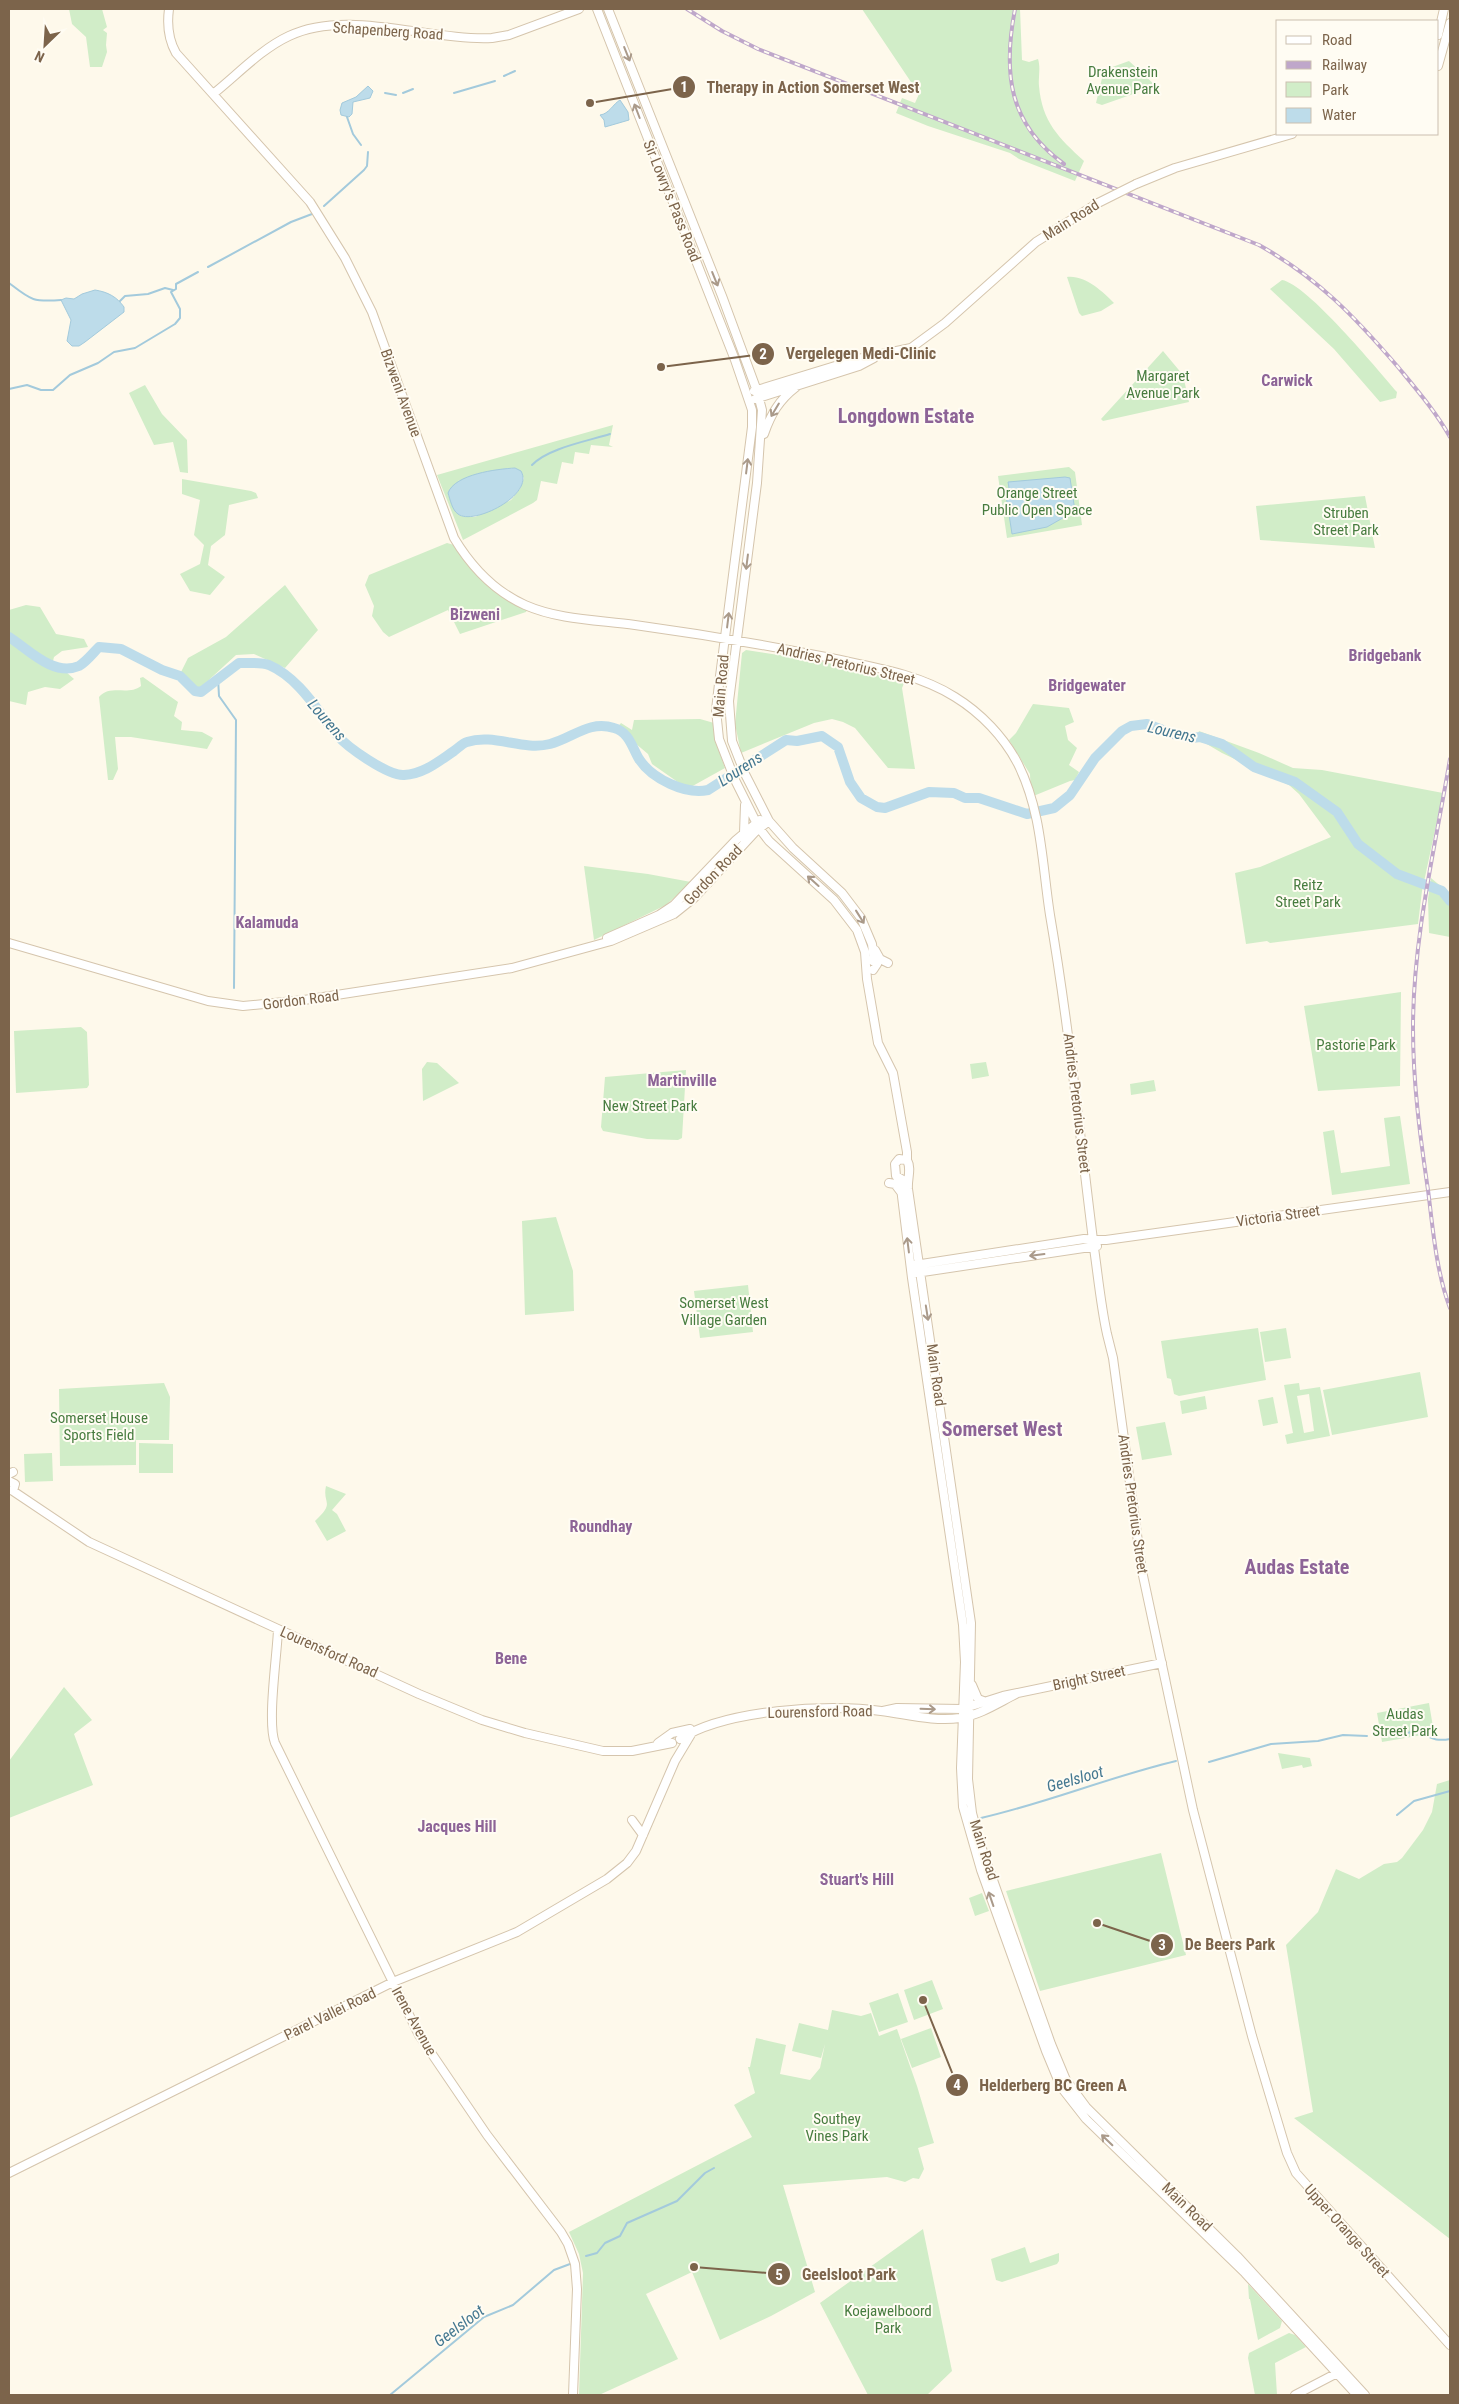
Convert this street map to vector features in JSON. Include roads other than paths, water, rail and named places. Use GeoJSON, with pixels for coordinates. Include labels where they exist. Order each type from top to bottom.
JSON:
{"type":"FeatureCollection","features":[{"type":"Feature","properties":{"kind":"street","name":"Bizweni Avenue"},"geometry":{"type":"LineString","coordinates":[[170,9],[167,25],[173,47],[310,202],[344,258],[372,312],[452,533],[477,571],[506,595],[542,612],[558,616],[737,640]]}},
{"type":"Feature","properties":{"kind":"street","name":"Schapenberg Road"},"geometry":{"type":"LineString","coordinates":[[213,94],[274,45],[308,29],[354,25],[492,38],[509,35],[580,9]]}},
{"type":"Feature","properties":{"kind":"street","name":"Sir Lowry's Pass Road"},"geometry":{"type":"LineString","coordinates":[[597,9],[719,319],[747,397]]}},
{"type":"Feature","properties":{"kind":"street","name":"Sir Lowry's Pass Road"},"geometry":{"type":"LineString","coordinates":[[608,9],[657,129],[758,394]]}},
{"type":"Feature","properties":{"kind":"street"},"geometry":{"type":"LineString","coordinates":[[1439,31],[1444,9]]}},
{"type":"Feature","properties":{"kind":"street"},"geometry":{"type":"LineString","coordinates":[[1439,62],[1450,23]]}},
{"type":"Feature","properties":{"kind":"street","name":"Main Road"},"geometry":{"type":"LineString","coordinates":[[758,394],[858,358],[879,356],[911,348],[1036,242],[1098,203],[1136,184],[1175,168],[1289,135]]}},
{"type":"Feature","properties":{"kind":"street","name":"Main Road"},"geometry":{"type":"LineString","coordinates":[[870,965],[858,930],[845,912],[769,841],[758,826],[725,759],[719,740],[716,710],[752,428],[752,410],[747,397],[859,366],[879,356]]}},
{"type":"Feature","properties":{"kind":"street"},"geometry":{"type":"LineString","coordinates":[[760,446],[775,408],[785,395],[802,383]]}},
{"type":"Feature","properties":{"kind":"street","name":"Main Road"},"geometry":{"type":"LineString","coordinates":[[758,394],[762,410],[760,446],[729,714],[736,753],[744,774],[767,818],[787,841],[852,904],[861,918],[872,944],[870,987],[878,1043],[893,1073],[907,1160]]}},
{"type":"Feature","properties":{"kind":"street"},"geometry":{"type":"LineString","coordinates":[[742,608],[742,628],[747,635],[758,643]]}},
{"type":"Feature","properties":{"kind":"street","name":"Andries Pretorius Street"},"geometry":{"type":"LineString","coordinates":[[737,640],[906,676],[930,684],[956,697],[984,719],[1018,763],[1029,794],[1048,892],[1081,1127],[1094,1248],[1107,1334],[1113,1358],[1142,1571],[1210,1878],[1271,2100]]}},
{"type":"Feature","properties":{"kind":"street"},"geometry":{"type":"LineString","coordinates":[[744,833],[745,802]]}},
{"type":"Feature","properties":{"kind":"street","name":"Gordon Road"},"geometry":{"type":"LineString","coordinates":[[9,943],[208,1001],[243,1006],[304,1000],[512,968],[612,941],[674,914],[694,898],[767,818]]}},
{"type":"Feature","properties":{"kind":"street","name":"Gordon Road"},"geometry":{"type":"LineString","coordinates":[[597,944],[659,915],[674,905],[744,833],[758,826]]}},
{"type":"Feature","properties":{"kind":"street"},"geometry":{"type":"LineString","coordinates":[[872,944],[878,957],[888,963]]}},
{"type":"Feature","properties":{"kind":"street","name":"Main Road"},"geometry":{"type":"LineString","coordinates":[[897,1160],[904,1136]]}},
{"type":"Feature","properties":{"kind":"street"},"geometry":{"type":"LineString","coordinates":[[897,1160],[907,1160],[910,1168],[904,1179],[896,1176],[894,1170],[897,1160]]}},
{"type":"Feature","properties":{"kind":"street","name":"Main Road"},"geometry":{"type":"LineString","coordinates":[[904,1179],[903,1199],[911,1269],[963,1626],[966,1713]]}},
{"type":"Feature","properties":{"kind":"street","name":"Main Road"},"geometry":{"type":"LineString","coordinates":[[904,1179],[920,1268],[971,1623],[970,1681],[961,1787],[969,1832],[1046,2051],[1061,2087],[1086,2119],[1245,2273],[1340,2372],[1365,2395]]}},
{"type":"Feature","properties":{"kind":"street"},"geometry":{"type":"LineString","coordinates":[[889,1183],[898,1187],[903,1199]]}},
{"type":"Feature","properties":{"kind":"street","name":"Victoria Street"},"geometry":{"type":"LineString","coordinates":[[920,1268],[1093,1238],[1106,1240],[1450,1192]]}},
{"type":"Feature","properties":{"kind":"street","name":"Victoria Street"},"geometry":{"type":"LineString","coordinates":[[911,1269],[1094,1248],[1106,1240]]}},
{"type":"Feature","properties":{"kind":"street","name":"Lourensford Road"},"geometry":{"type":"LineString","coordinates":[[9,1481],[14,1482],[12,1489],[24,1496],[63,1527],[89,1542],[434,1701],[509,1729],[603,1751],[632,1751],[675,1739],[696,1730],[758,1714],[785,1710],[882,1711],[897,1708],[966,1713]]}},
{"type":"Feature","properties":{"kind":"street","name":"Irene Avenue"},"geometry":{"type":"LineString","coordinates":[[278,1630],[273,1712],[274,1740],[427,2048],[568,2244],[575,2264],[577,2289],[573,2395]]}},
{"type":"Feature","properties":{"kind":"street","name":"Bright Street"},"geometry":{"type":"LineString","coordinates":[[966,1713],[986,1702],[1016,1694],[1162,1663]]}},
{"type":"Feature","properties":{"kind":"street"},"geometry":{"type":"LineString","coordinates":[[970,1681],[978,1698],[986,1702]]}},
{"type":"Feature","properties":{"kind":"street","name":"Bright Street"},"geometry":{"type":"LineString","coordinates":[[966,1713],[1016,1694]]}},
{"type":"Feature","properties":{"kind":"street","name":"Parel Vallei Road"},"geometry":{"type":"LineString","coordinates":[[9,2173],[393,1982],[505,1938],[591,1889],[627,1863],[643,1835],[680,1751],[696,1730]]}},
{"type":"Feature","properties":{"kind":"street"},"geometry":{"type":"LineString","coordinates":[[675,1739],[680,1751]]}},
{"type":"Feature","properties":{"kind":"street","name":"Parel Vallei Road"},"geometry":{"type":"LineString","coordinates":[[675,1739],[675,1761]]}},
{"type":"Feature","properties":{"kind":"street"},"geometry":{"type":"LineString","coordinates":[[632,1820],[643,1835]]}},
{"type":"Feature","properties":{"kind":"street","name":"Upper Orange Street"},"geometry":{"type":"LineString","coordinates":[[1271,2100],[1287,2153],[1296,2173],[1450,2345]]}},
{"type":"Feature","properties":{"kind":"street","name":"Main Road"},"geometry":{"type":"LineString","coordinates":[[1340,2372],[1357,2395]]}},
{"type":"Feature","properties":{"kind":"street"},"geometry":{"type":"LineString","coordinates":[[1295,2395],[1340,2372]]}},
{"type":"Feature","properties":{"kind":"water"},"geometry":{"type":"Polygon","coordinates":[[[368,86],[373,91],[370,98],[353,102],[352,114],[349,117],[341,115],[342,103],[356,97],[368,86]]]}},
{"type":"Feature","properties":{"kind":"water"},"geometry":{"type":"Polygon","coordinates":[[[620,100],[628,112],[629,120],[605,127],[604,120],[600,115],[606,113],[620,100]]]}},
{"type":"Feature","properties":{"kind":"water"},"geometry":{"type":"Polygon","coordinates":[[[95,290],[104,292],[118,300],[124,307],[124,312],[79,346],[72,346],[67,341],[71,320],[61,300],[66,298],[74,299],[95,290]]]}},
{"type":"Feature","properties":{"kind":"water"},"geometry":{"type":"Polygon","coordinates":[[[515,468],[521,471],[523,480],[519,490],[500,506],[476,516],[466,517],[454,510],[448,493],[459,481],[477,474],[515,468]]]}},
{"type":"Feature","properties":{"kind":"water","name":"Orange Street Public Open Space"},"geometry":{"type":"Polygon","coordinates":[[[1070,478],[1075,511],[1047,527],[1012,534],[1006,495],[1010,494],[1008,482],[1070,478]]]}},
{"type":"Feature","properties":{"kind":"waterway"},"geometry":{"type":"LineString","coordinates":[[504,76],[515,71]]}},
{"type":"Feature","properties":{"kind":"waterway"},"geometry":{"type":"LineString","coordinates":[[454,93],[495,81]]}},
{"type":"Feature","properties":{"kind":"waterway"},"geometry":{"type":"LineString","coordinates":[[403,93],[413,89]]}},
{"type":"Feature","properties":{"kind":"waterway"},"geometry":{"type":"LineString","coordinates":[[385,93],[396,95]]}},
{"type":"Feature","properties":{"kind":"waterway"},"geometry":{"type":"LineString","coordinates":[[347,117],[353,134],[361,145]]}},
{"type":"Feature","properties":{"kind":"waterway"},"geometry":{"type":"LineString","coordinates":[[324,206],[364,170],[367,166],[368,152]]}},
{"type":"Feature","properties":{"kind":"waterway"},"geometry":{"type":"LineString","coordinates":[[208,267],[291,222],[312,214]]}},
{"type":"Feature","properties":{"kind":"waterway"},"geometry":{"type":"LineString","coordinates":[[9,389],[27,385],[41,390],[53,390],[70,375],[98,363],[114,352],[135,348],[175,324],[180,318],[180,309],[171,292],[176,289],[176,284],[198,272]]}},
{"type":"Feature","properties":{"kind":"waterway"},"geometry":{"type":"LineString","coordinates":[[9,283],[32,299],[44,301],[61,300]]}},
{"type":"Feature","properties":{"kind":"waterway"},"geometry":{"type":"LineString","coordinates":[[120,301],[125,296],[148,294],[165,288],[173,290]]}},
{"type":"Feature","properties":{"kind":"waterway"},"geometry":{"type":"LineString","coordinates":[[532,465],[539,459],[558,450],[610,434]]}},
{"type":"Feature","properties":{"kind":"waterway","name":"Lourens"},"geometry":{"type":"LineString","coordinates":[[9,637],[41,660],[60,668],[79,666],[99,647],[121,649],[162,670],[180,676],[195,691],[201,692],[239,663],[269,665],[280,671],[298,686],[337,735],[349,746],[378,766],[404,775],[418,772],[431,766],[467,742],[487,739],[540,746],[550,744],[589,728],[605,726],[619,730],[627,736],[639,759],[652,773],[680,788],[699,791],[708,790],[786,740],[797,741],[822,736],[838,747],[850,782],[861,798],[877,807],[885,808],[929,792],[954,793],[965,798],[979,798],[1027,814],[1054,808],[1070,795],[1095,758],[1122,731],[1131,726],[1147,724],[1173,734],[1192,738],[1200,737],[1222,744],[1254,767],[1295,782],[1337,812],[1358,844],[1397,874],[1442,891],[1450,901]]}},
{"type":"Feature","properties":{"kind":"waterway"},"geometry":{"type":"LineString","coordinates":[[218,678],[219,696],[236,720],[234,988]]}},
{"type":"Feature","properties":{"kind":"waterway"},"geometry":{"type":"LineString","coordinates":[[1381,1735],[1406,1735],[1410,1732],[1416,1732],[1437,1740],[1450,1739]]}},
{"type":"Feature","properties":{"kind":"waterway"},"geometry":{"type":"LineString","coordinates":[[1209,1762],[1271,1744],[1318,1741],[1343,1735],[1367,1736]]}},
{"type":"Feature","properties":{"kind":"waterway","name":"Geelsloot"},"geometry":{"type":"LineString","coordinates":[[981,1818],[1176,1761]]}},
{"type":"Feature","properties":{"kind":"waterway"},"geometry":{"type":"LineString","coordinates":[[1397,1815],[1414,1801],[1450,1791]]}},
{"type":"Feature","properties":{"kind":"waterway","name":"Geelsloot"},"geometry":{"type":"LineString","coordinates":[[586,2256],[597,2253],[605,2243],[620,2236],[627,2223],[677,2201],[705,2173],[714,2168]]}},
{"type":"Feature","properties":{"kind":"waterway","name":"Geelsloot"},"geometry":{"type":"LineString","coordinates":[[390,2395],[484,2317],[513,2305],[554,2270],[570,2264]]}},
{"type":"Feature","properties":{"kind":"railway"},"geometry":{"type":"LineString","coordinates":[[687,9],[722,31],[758,49],[1259,245],[1300,271],[1351,315],[1412,384],[1450,437]]}},
{"type":"Feature","properties":{"kind":"railway"},"geometry":{"type":"LineString","coordinates":[[1015,9],[1010,54],[1010,75],[1014,95],[1021,114],[1031,132],[1045,148],[1064,164]]}},
{"type":"Feature","properties":{"kind":"railway"},"geometry":{"type":"LineString","coordinates":[[1450,759],[1421,927],[1414,994],[1413,1028],[1414,1069],[1433,1235],[1441,1279],[1450,1308]]}},
{"type":"Feature","properties":{"kind":"place","name":"Therapy in Action Somerset West"},"geometry":{"type":"Point","coordinates":[590,103]}},
{"type":"Feature","properties":{"kind":"place","name":"Vergelegen Medi-Clinic"},"geometry":{"type":"Point","coordinates":[661,367]}},
{"type":"Feature","properties":{"kind":"place","name":"De Beers Park"},"geometry":{"type":"Point","coordinates":[1097,1923]}},
{"type":"Feature","properties":{"kind":"place","name":"Helderberg BC Green A"},"geometry":{"type":"Point","coordinates":[923,2000]}},
{"type":"Feature","properties":{"kind":"place","name":"Geelsloot Park"},"geometry":{"type":"Point","coordinates":[694,2267]}},
{"type":"Feature","properties":{"kind":"district","name":"Carwick"},"geometry":{"type":"Point","coordinates":[1287,380]}},
{"type":"Feature","properties":{"kind":"district","name":"Longdown Estate"},"geometry":{"type":"Point","coordinates":[906,416]}},
{"type":"Feature","properties":{"kind":"district","name":"Bizweni"},"geometry":{"type":"Point","coordinates":[475,614]}},
{"type":"Feature","properties":{"kind":"district","name":"Bridgebank"},"geometry":{"type":"Point","coordinates":[1385,655]}},
{"type":"Feature","properties":{"kind":"district","name":"Bridgewater"},"geometry":{"type":"Point","coordinates":[1087,685]}},
{"type":"Feature","properties":{"kind":"district","name":"Kalamuda"},"geometry":{"type":"Point","coordinates":[267,922]}},
{"type":"Feature","properties":{"kind":"district","name":"Martinville"},"geometry":{"type":"Point","coordinates":[682,1080]}},
{"type":"Feature","properties":{"kind":"district","name":"Somerset West"},"geometry":{"type":"Point","coordinates":[1002,1429]}},
{"type":"Feature","properties":{"kind":"district","name":"Roundhay"},"geometry":{"type":"Point","coordinates":[601,1526]}},
{"type":"Feature","properties":{"kind":"district","name":"Audas Estate"},"geometry":{"type":"Point","coordinates":[1297,1567]}},
{"type":"Feature","properties":{"kind":"district","name":"Bene"},"geometry":{"type":"Point","coordinates":[511,1658]}},
{"type":"Feature","properties":{"kind":"district","name":"Jacques Hill"},"geometry":{"type":"Point","coordinates":[457,1826]}},
{"type":"Feature","properties":{"kind":"district","name":"Stuart's Hill"},"geometry":{"type":"Point","coordinates":[857,1879]}},
{"type":"Feature","properties":{"kind":"park label","name":"Drakenstein Avenue Park"},"geometry":{"type":"Point","coordinates":[1123,80]}},
{"type":"Feature","properties":{"kind":"park label","name":"Margaret Avenue Park"},"geometry":{"type":"Point","coordinates":[1163,384]}},
{"type":"Feature","properties":{"kind":"park label","name":"Struben Street Park"},"geometry":{"type":"Point","coordinates":[1346,522]}},
{"type":"Feature","properties":{"kind":"park label","name":"Reitz Street Park"},"geometry":{"type":"Point","coordinates":[1308,894]}},
{"type":"Feature","properties":{"kind":"park label","name":"Pastorie Park"},"geometry":{"type":"Point","coordinates":[1356,1045]}},
{"type":"Feature","properties":{"kind":"park label","name":"New Street Park"},"geometry":{"type":"Point","coordinates":[650,1106]}},
{"type":"Feature","properties":{"kind":"park label","name":"Somerset West Village Garden"},"geometry":{"type":"Point","coordinates":[724,1312]}},
{"type":"Feature","properties":{"kind":"park label","name":"Somerset House Sports Field"},"geometry":{"type":"Point","coordinates":[99,1426]}},
{"type":"Feature","properties":{"kind":"park label","name":"Audas Street Park"},"geometry":{"type":"Point","coordinates":[1405,1722]}},
{"type":"Feature","properties":{"kind":"park label","name":"Southey Vines Park"},"geometry":{"type":"Point","coordinates":[837,2128]}},
{"type":"Feature","properties":{"kind":"park label","name":"Koejawelboord Park"},"geometry":{"type":"Point","coordinates":[888,2320]}}]}
